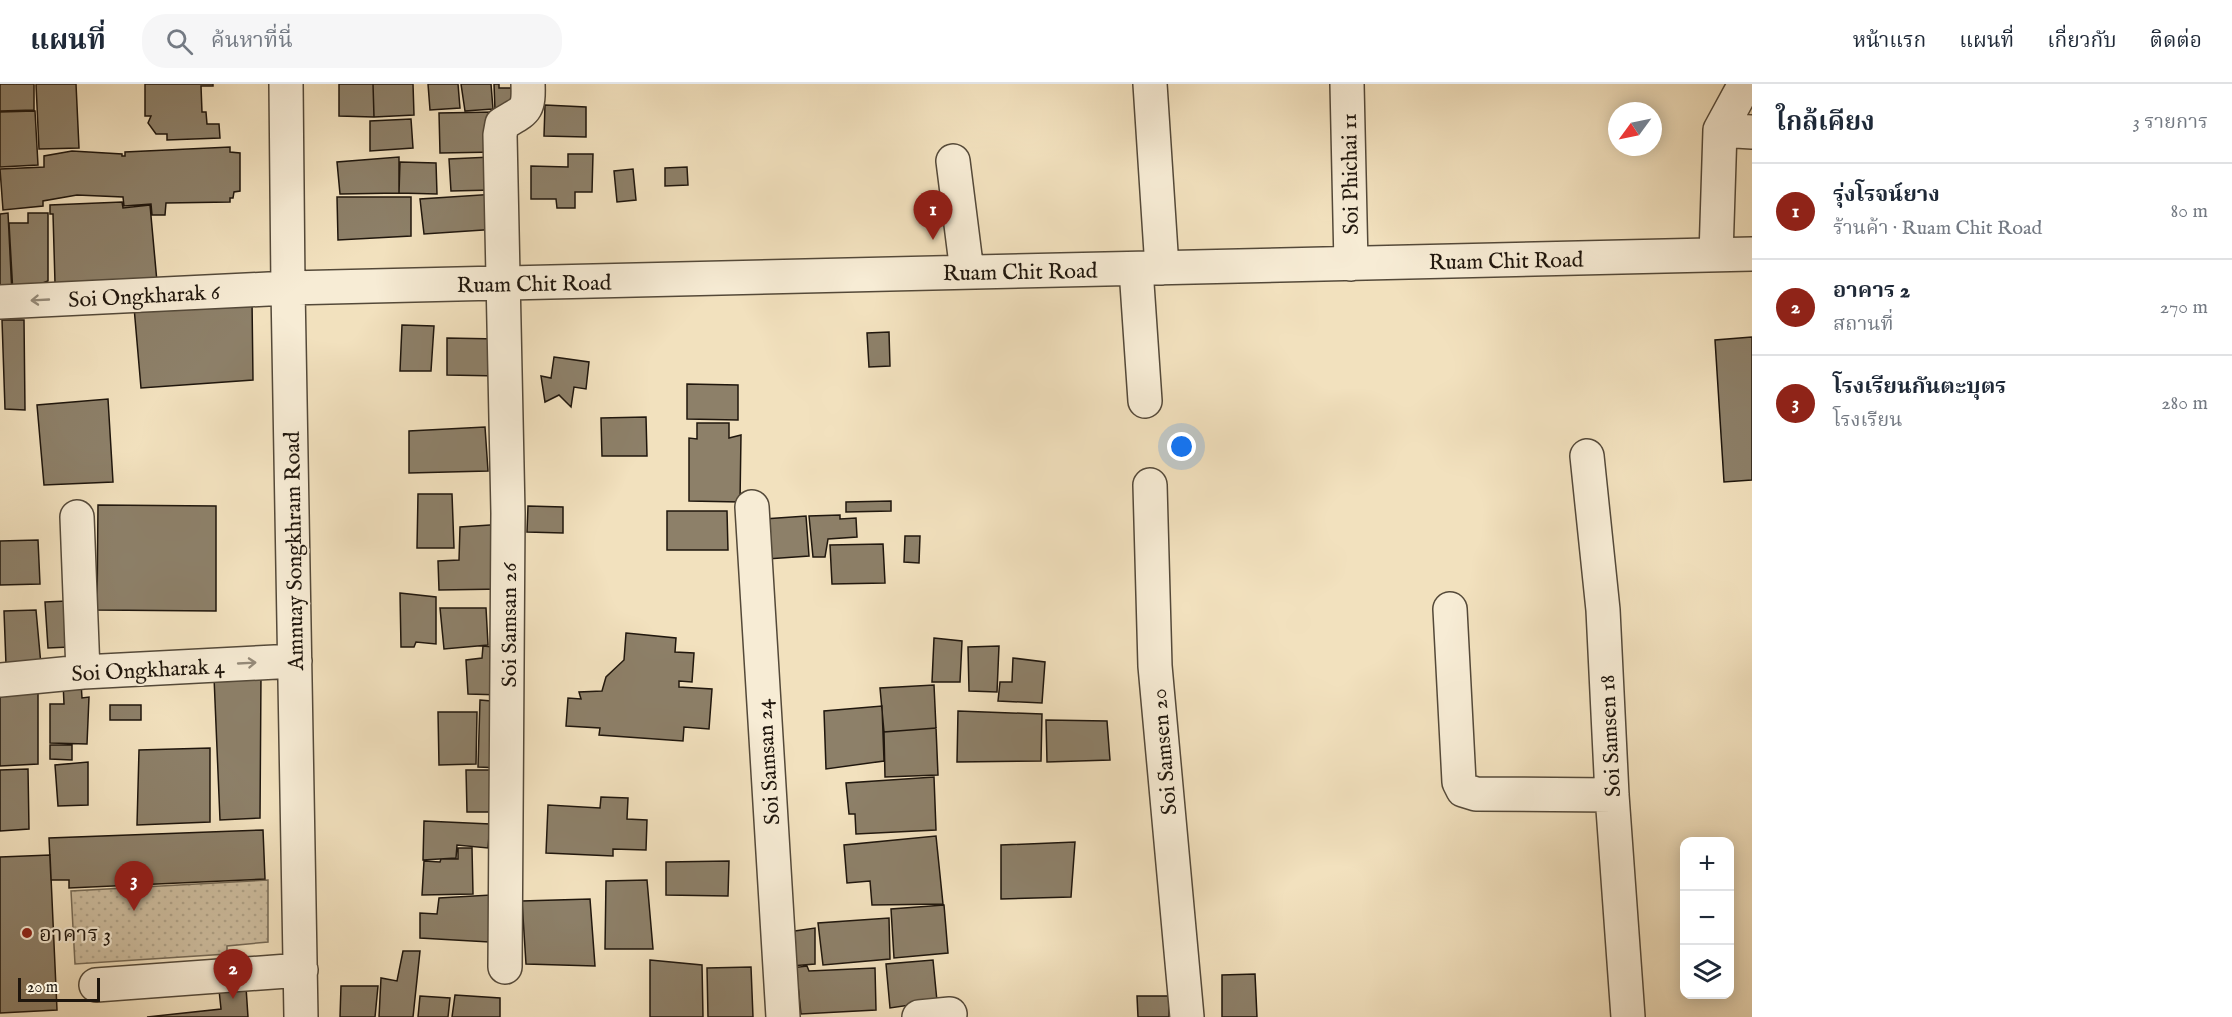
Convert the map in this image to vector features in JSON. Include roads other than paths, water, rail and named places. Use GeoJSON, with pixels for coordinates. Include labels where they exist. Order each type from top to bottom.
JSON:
{"type":"FeatureCollection","features":[{"type":"Feature","properties":{"kind":"street","name":"Amnuay Songkhram Road"},"geometry":{"type":"LineString","coordinates":[[286,84],[301,1017]]}},
{"type":"Feature","properties":{"kind":"street","name":"Soi Samsan 26"},"geometry":{"type":"LineString","coordinates":[[505,967],[508,513],[505,283],[500,135],[502,124],[523,112],[529,104],[528,84]]}},
{"type":"Feature","properties":{"kind":"street"},"geometry":{"type":"LineString","coordinates":[[1145,401],[1149,268],[1150,84]]}},
{"type":"Feature","properties":{"kind":"street","name":"Soi Phichai 11"},"geometry":{"type":"LineString","coordinates":[[1347,84],[1351,264]]}},
{"type":"Feature","properties":{"kind":"street"},"geometry":{"type":"LineString","coordinates":[[1716,255],[1720,130],[1745,84]]}},
{"type":"Feature","properties":{"kind":"street"},"geometry":{"type":"LineString","coordinates":[[1720,130],[1752,132]]}},
{"type":"Feature","properties":{"kind":"street"},"geometry":{"type":"LineString","coordinates":[[953,160],[967,272]]}},
{"type":"Feature","properties":{"kind":"street","name":"Ruam Chit Road"},"geometry":{"type":"LineString","coordinates":[[288,288],[1752,255]]}},
{"type":"Feature","properties":{"kind":"street","name":"Soi Ongkharak 6"},"geometry":{"type":"LineString","coordinates":[[0,302],[288,288]]}},
{"type":"Feature","properties":{"kind":"street","name":"Soi Samsen 18"},"geometry":{"type":"LineString","coordinates":[[1587,456],[1603,610],[1612,795],[1628,1017]]}},
{"type":"Feature","properties":{"kind":"street","name":"Soi Samsen 20"},"geometry":{"type":"LineString","coordinates":[[1149,485],[1155,666],[1186,1017]]}},
{"type":"Feature","properties":{"kind":"street","name":"Soi Samsan 24"},"geometry":{"type":"LineString","coordinates":[[752,507],[783,1017]]}},
{"type":"Feature","properties":{"kind":"street"},"geometry":{"type":"LineString","coordinates":[[77,517],[84,672]]}},
{"type":"Feature","properties":{"kind":"street"},"geometry":{"type":"LineString","coordinates":[[1450,609],[1459,782],[1463,790],[1476,794],[1612,795]]}},
{"type":"Feature","properties":{"kind":"street","name":"Soi Ongkharak 4"},"geometry":{"type":"LineString","coordinates":[[0,680],[84,672],[295,661]]}},
{"type":"Feature","properties":{"kind":"street"},"geometry":{"type":"LineString","coordinates":[[96,985],[301,969]]}},
{"type":"Feature","properties":{"kind":"place","name":"รุ่งโรจน์ยาง"},"geometry":{"type":"Point","coordinates":[933,240]}},
{"type":"Feature","properties":{"kind":"place","name":"โรงเรียนกันตะบุตร"},"geometry":{"type":"Point","coordinates":[134,911]}},
{"type":"Feature","properties":{"kind":"place","name":"อาคาร 3"},"geometry":{"type":"Point","coordinates":[27,933]}},
{"type":"Feature","properties":{"kind":"place","name":"อาคาร 2"},"geometry":{"type":"Point","coordinates":[233,999]}}]}
